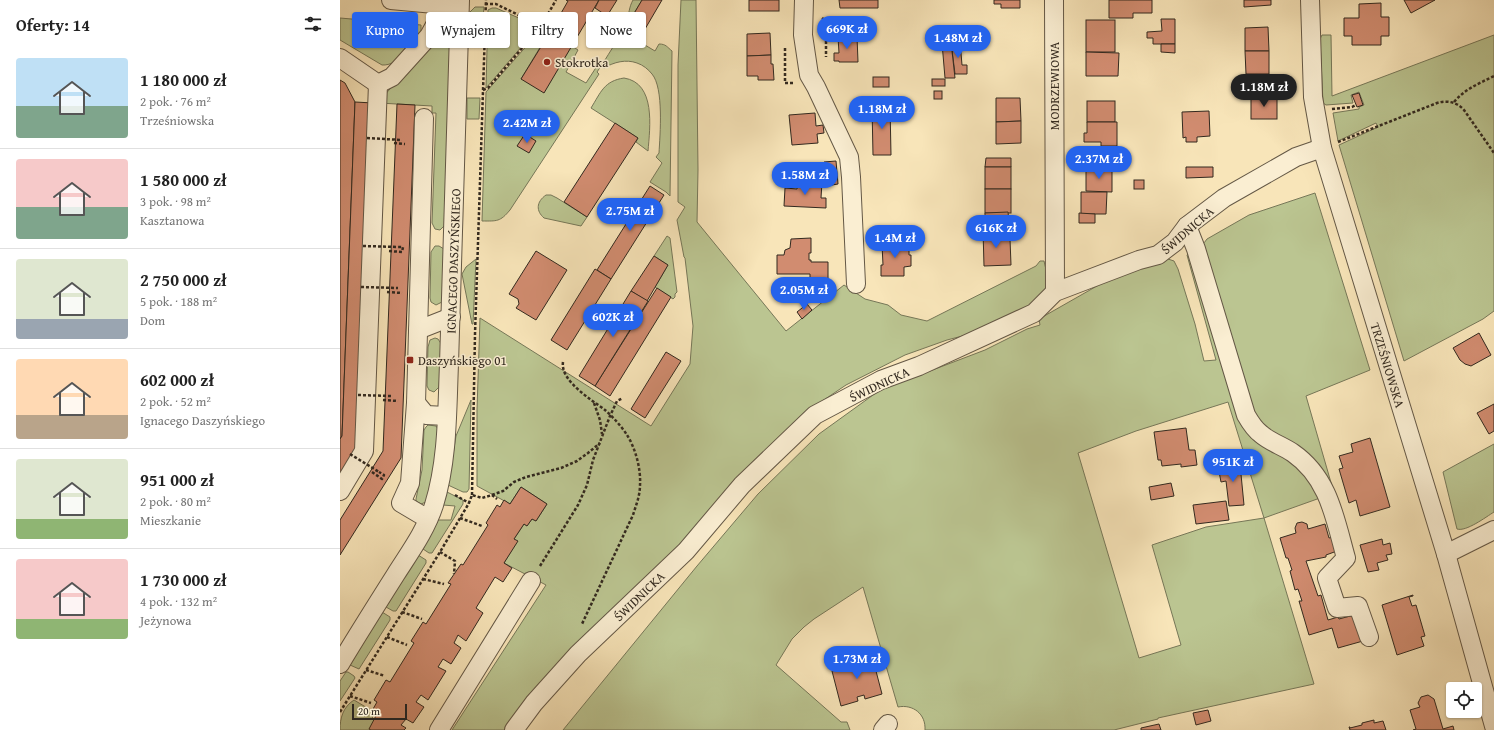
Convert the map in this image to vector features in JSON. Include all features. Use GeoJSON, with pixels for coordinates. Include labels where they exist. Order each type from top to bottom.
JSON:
{"type":"FeatureCollection","features":[{"type":"Feature","properties":{"kind":"street"},"geometry":{"type":"LineString","coordinates":[[391,0],[455,4]]}},
{"type":"Feature","properties":{"kind":"street"},"geometry":{"type":"LineString","coordinates":[[804,0],[803,35],[809,76],[816,87],[849,157],[856,284]]}},
{"type":"Feature","properties":{"kind":"street","name":"MODRZEWIOWA"},"geometry":{"type":"LineString","coordinates":[[1054,0],[1055,292]]}},
{"type":"Feature","properties":{"kind":"street","name":"TRZEŚNIOWSKA"},"geometry":{"type":"LineString","coordinates":[[1310,0],[1313,97],[1329,146],[1494,726]]}},
{"type":"Feature","properties":{"kind":"street"},"geometry":{"type":"LineString","coordinates":[[378,84],[392,77],[429,36],[455,4]]}},
{"type":"Feature","properties":{"kind":"street","name":"IGNACEGO DASZYŃSKIEGO"},"geometry":{"type":"LineString","coordinates":[[340,664],[428,519],[439,487],[447,416],[451,317],[455,4]]}},
{"type":"Feature","properties":{"kind":"street"},"geometry":{"type":"LineString","coordinates":[[340,58],[378,84]]}},
{"type":"Feature","properties":{"kind":"street"},"geometry":{"type":"LineString","coordinates":[[340,490],[364,451],[378,84]]}},
{"type":"Feature","properties":{"kind":"street"},"geometry":{"type":"LineString","coordinates":[[424,118],[416,403],[410,483],[402,503],[428,519]]}},
{"type":"Feature","properties":{"kind":"street","name":"ŚWIDNICKA"},"geometry":{"type":"LineString","coordinates":[[514,730],[534,703],[578,654],[686,551],[742,485],[815,416],[881,380],[919,366],[1034,312],[1055,292],[1139,260],[1158,255],[1176,242],[1187,226],[1224,198],[1296,157],[1329,146]]}},
{"type":"Feature","properties":{"kind":"street"},"geometry":{"type":"LineString","coordinates":[[1187,226],[1196,249],[1246,415],[1251,424],[1261,435],[1293,453],[1314,472],[1324,487],[1346,558],[1327,578],[1337,608],[1358,606],[1369,637]]}},
{"type":"Feature","properties":{"kind":"street"},"geometry":{"type":"LineString","coordinates":[[418,330],[451,317]]}},
{"type":"Feature","properties":{"kind":"street"},"geometry":{"type":"LineString","coordinates":[[416,403],[426,415],[447,416]]}},
{"type":"Feature","properties":{"kind":"street"},"geometry":{"type":"LineString","coordinates":[[1446,554],[1494,530]]}},
{"type":"Feature","properties":{"kind":"street"},"geometry":{"type":"LineString","coordinates":[[439,730],[531,582]]}},
{"type":"Feature","properties":{"kind":"path"},"geometry":{"type":"LineString","coordinates":[[340,712],[440,552],[472,495],[477,252],[486,0]]}},
{"type":"Feature","properties":{"kind":"path"},"geometry":{"type":"LineString","coordinates":[[549,12],[556,0]]}},
{"type":"Feature","properties":{"kind":"path"},"geometry":{"type":"LineString","coordinates":[[486,4],[496,4],[518,15]]}},
{"type":"Feature","properties":{"kind":"path"},"geometry":{"type":"LineString","coordinates":[[483,90],[488,88],[522,48]]}},
{"type":"Feature","properties":{"kind":"path"},"geometry":{"type":"LineString","coordinates":[[1454,102],[1460,95],[1473,86],[1494,76]]}},
{"type":"Feature","properties":{"kind":"path"},"geometry":{"type":"LineString","coordinates":[[1329,146],[1442,101],[1454,102],[1462,107],[1494,153]]}},
{"type":"Feature","properties":{"kind":"path"},"geometry":{"type":"LineString","coordinates":[[367,138],[402,140]]}},
{"type":"Feature","properties":{"kind":"path"},"geometry":{"type":"LineString","coordinates":[[1490,147],[1494,146]]}},
{"type":"Feature","properties":{"kind":"path"},"geometry":{"type":"LineString","coordinates":[[363,246],[403,247],[402,252],[391,251]]}},
{"type":"Feature","properties":{"kind":"path"},"geometry":{"type":"LineString","coordinates":[[362,287],[403,289],[403,293],[390,292]]}},
{"type":"Feature","properties":{"kind":"path"},"geometry":{"type":"LineString","coordinates":[[563,362],[562,367],[564,374],[576,387],[610,416],[627,435],[633,446],[640,475],[640,486],[633,515],[581,626]]}},
{"type":"Feature","properties":{"kind":"path"},"geometry":{"type":"LineString","coordinates":[[358,395],[398,396],[398,401],[385,400]]}},
{"type":"Feature","properties":{"kind":"path"},"geometry":{"type":"LineString","coordinates":[[531,582],[578,505],[587,485],[593,460],[610,416],[617,401],[623,398]]}},
{"type":"Feature","properties":{"kind":"path"},"geometry":{"type":"LineString","coordinates":[[472,495],[482,498],[492,495],[503,491],[514,482],[526,477],[561,468],[577,461],[588,453],[600,442],[602,431],[593,402]]}},
{"type":"Feature","properties":{"kind":"path"},"geometry":{"type":"LineString","coordinates":[[350,454],[384,475],[382,479],[370,471]]}},
{"type":"Feature","properties":{"kind":"path"},"geometry":{"type":"LineString","coordinates":[[492,495],[497,499]]}},
{"type":"Feature","properties":{"kind":"path"},"geometry":{"type":"LineString","coordinates":[[460,518],[482,526]]}},
{"type":"Feature","properties":{"kind":"path"},"geometry":{"type":"LineString","coordinates":[[440,552],[455,562],[454,574]]}},
{"type":"Feature","properties":{"kind":"path"},"geometry":{"type":"LineString","coordinates":[[423,579],[444,584]]}},
{"type":"Feature","properties":{"kind":"path"},"geometry":{"type":"LineString","coordinates":[[402,612],[422,619]]}},
{"type":"Feature","properties":{"kind":"path"},"geometry":{"type":"LineString","coordinates":[[387,637],[407,645]]}},
{"type":"Feature","properties":{"kind":"path"},"geometry":{"type":"LineString","coordinates":[[366,670],[385,676]]}},
{"type":"Feature","properties":{"kind":"path"},"geometry":{"type":"LineString","coordinates":[[350,696],[370,703]]}},
{"type":"Feature","properties":{"kind":"green space"},"geometry":{"type":"Polygon","coordinates":[[[633,0],[642,0],[635,12],[629,12],[633,0]]]}},
{"type":"Feature","properties":{"kind":"green space"},"geometry":{"type":"Polygon","coordinates":[[[681,0],[696,0],[698,170],[697,222],[786,331],[844,285],[865,299],[888,305],[901,315],[927,321],[1036,266],[1040,261],[1044,261],[1048,288],[1034,303],[974,333],[947,340],[905,355],[846,385],[803,414],[741,477],[672,557],[508,730],[452,730],[546,585],[504,563],[517,541],[514,539],[524,524],[527,526],[532,519],[536,521],[547,504],[521,487],[510,504],[477,486],[477,410],[480,318],[651,426],[690,364],[693,326],[685,258],[677,220],[685,207],[678,202],[678,65],[681,0]]]}},
{"type":"Feature","properties":{"kind":"green space"},"geometry":{"type":"Polygon","coordinates":[[[475,7],[484,7],[484,12],[470,12],[475,7]]]}},
{"type":"Feature","properties":{"kind":"green space"},"geometry":{"type":"Polygon","coordinates":[[[496,8],[505,12],[488,12],[488,10],[496,8]]]}},
{"type":"Feature","properties":{"kind":"green space"},"geometry":{"type":"Polygon","coordinates":[[[510,14],[518,18],[518,48],[520,48],[486,88],[487,48],[510,48],[510,14]]]}},
{"type":"Feature","properties":{"kind":"green space"},"geometry":{"type":"Polygon","coordinates":[[[340,18],[352,19],[352,47],[340,40],[340,18]]]}},
{"type":"Feature","properties":{"kind":"green space"},"geometry":{"type":"Polygon","coordinates":[[[418,25],[421,25],[421,35],[418,38],[418,25]]]}},
{"type":"Feature","properties":{"kind":"green space"},"geometry":{"type":"Polygon","coordinates":[[[1322,35],[1331,35],[1332,96],[1494,35],[1494,311],[1483,319],[1404,361],[1339,145],[1378,127],[1376,123],[1338,141],[1333,113],[1359,109],[1359,107],[1364,105],[1359,92],[1351,95],[1353,103],[1326,105],[1323,103],[1320,39],[1322,35]]]}},
{"type":"Feature","properties":{"kind":"green space"},"geometry":{"type":"Polygon","coordinates":[[[659,44],[661,44],[665,45],[672,51],[670,196],[650,182],[662,163],[656,157],[659,153],[660,100],[656,81],[645,67],[629,61],[620,62],[604,68],[601,66],[597,72],[599,74],[504,217],[498,220],[482,221],[486,92],[525,48],[540,48],[521,79],[569,48],[575,48],[578,50],[566,72],[586,83],[599,63],[602,65],[613,48],[646,48],[646,46],[655,51],[659,44]]]}},
{"type":"Feature","properties":{"kind":"green space"},"geometry":{"type":"Polygon","coordinates":[[[353,48],[410,48],[399,59],[382,65],[353,48]]]}},
{"type":"Feature","properties":{"kind":"green space"},"geometry":{"type":"Polygon","coordinates":[[[427,48],[451,48],[445,225],[440,230],[435,229],[432,223],[436,113],[432,113],[432,106],[379,103],[427,48]]]}},
{"type":"Feature","properties":{"kind":"green space"},"geometry":{"type":"Polygon","coordinates":[[[624,78],[634,82],[642,88],[646,97],[650,119],[648,151],[636,142],[638,138],[591,108],[607,85],[617,79],[624,78]]]}},
{"type":"Feature","properties":{"kind":"green space"},"geometry":{"type":"Polygon","coordinates":[[[467,98],[480,98],[479,119],[467,119],[467,98]]]}},
{"type":"Feature","properties":{"kind":"green space"},"geometry":{"type":"Polygon","coordinates":[[[1315,193],[1370,370],[1306,396],[1334,493],[1264,518],[1314,684],[1158,718],[1114,730],[925,730],[925,724],[918,711],[904,706],[898,707],[863,587],[804,627],[792,639],[776,665],[841,722],[847,722],[850,730],[563,730],[758,494],[819,434],[880,390],[985,350],[1027,329],[1040,325],[1039,319],[1111,278],[1165,258],[1174,261],[1178,269],[1195,324],[1204,361],[1216,360],[1187,255],[1202,245],[1207,239],[1249,215],[1315,193]],[[1228,402],[1136,431],[1078,453],[1139,658],[1181,645],[1152,545],[1206,527],[1264,518],[1228,402]]]}},
{"type":"Feature","properties":{"kind":"green space"},"geometry":{"type":"Polygon","coordinates":[[[546,195],[551,195],[557,198],[587,217],[581,226],[544,218],[538,209],[538,206],[540,201],[546,195]]]}},
{"type":"Feature","properties":{"kind":"green space"},"geometry":{"type":"Polygon","coordinates":[[[667,236],[670,238],[677,292],[673,299],[655,287],[668,265],[654,256],[667,236]]]}},
{"type":"Feature","properties":{"kind":"green space"},"geometry":{"type":"Polygon","coordinates":[[[435,246],[439,246],[444,249],[442,302],[436,305],[431,302],[430,298],[431,252],[435,246]]]}},
{"type":"Feature","properties":{"kind":"green space"},"geometry":{"type":"Polygon","coordinates":[[[476,259],[472,324],[462,274],[466,267],[476,259]]]}},
{"type":"Feature","properties":{"kind":"green space"},"geometry":{"type":"Polygon","coordinates":[[[435,338],[438,339],[442,345],[439,387],[434,392],[429,390],[427,386],[428,347],[430,340],[435,338]]]}},
{"type":"Feature","properties":{"kind":"green space"},"geometry":{"type":"Polygon","coordinates":[[[471,400],[469,489],[467,492],[463,492],[448,485],[456,436],[471,400]]]}},
{"type":"Feature","properties":{"kind":"green space"},"geometry":{"type":"Polygon","coordinates":[[[428,425],[436,426],[438,429],[433,483],[426,502],[421,504],[416,501],[416,499],[422,470],[424,430],[428,425]]]}},
{"type":"Feature","properties":{"kind":"green space"},"geometry":{"type":"Polygon","coordinates":[[[1494,444],[1494,512],[1471,526],[1457,529],[1443,472],[1494,444]]]}},
{"type":"Feature","properties":{"kind":"green space"},"geometry":{"type":"Polygon","coordinates":[[[447,492],[463,500],[463,504],[432,553],[429,553],[423,549],[438,520],[451,520],[455,506],[443,505],[447,492]]]}},
{"type":"Feature","properties":{"kind":"green space"},"geometry":{"type":"Polygon","coordinates":[[[418,555],[426,560],[426,563],[396,611],[393,611],[386,607],[418,555]]]}},
{"type":"Feature","properties":{"kind":"green space"},"geometry":{"type":"Polygon","coordinates":[[[382,612],[390,617],[390,620],[359,669],[350,665],[382,612]]]}},
{"type":"Feature","properties":{"kind":"green space"},"geometry":{"type":"Polygon","coordinates":[[[346,672],[355,678],[340,701],[340,681],[346,672]]]}},
{"type":"Feature","properties":{"kind":"green space"},"geometry":{"type":"Polygon","coordinates":[[[354,700],[374,712],[372,717],[375,720],[369,730],[340,730],[343,713],[347,706],[354,700]]]}},
{"type":"Feature","properties":{"kind":"building","name":"Stokrotka"},"geometry":{"type":"Polygon","coordinates":[[[566,0],[599,0],[592,12],[586,12],[586,22],[578,36],[578,12],[562,12],[568,1],[566,0]]]}},
{"type":"Feature","properties":{"kind":"building"},"geometry":{"type":"Polygon","coordinates":[[[599,0],[617,0],[610,12],[601,12],[595,8],[599,0]]]}},
{"type":"Feature","properties":{"kind":"building"},"geometry":{"type":"Polygon","coordinates":[[[642,0],[662,0],[646,27],[646,12],[635,12],[642,0]]]}},
{"type":"Feature","properties":{"kind":"building"},"geometry":{"type":"Polygon","coordinates":[[[749,0],[779,0],[779,11],[749,11],[749,0]]]}},
{"type":"Feature","properties":{"kind":"building"},"geometry":{"type":"Polygon","coordinates":[[[839,0],[878,0],[878,8],[840,8],[839,0]]]}},
{"type":"Feature","properties":{"kind":"building"},"geometry":{"type":"Polygon","coordinates":[[[994,0],[1020,0],[1020,8],[1001,8],[1001,4],[994,4],[994,0]]]}},
{"type":"Feature","properties":{"kind":"building"},"geometry":{"type":"Polygon","coordinates":[[[1109,0],[1152,0],[1152,13],[1133,13],[1133,18],[1109,18],[1109,0]]]}},
{"type":"Feature","properties":{"kind":"building"},"geometry":{"type":"Polygon","coordinates":[[[1244,0],[1271,0],[1271,5],[1244,7],[1244,0]]]}},
{"type":"Feature","properties":{"kind":"building"},"geometry":{"type":"Polygon","coordinates":[[[1404,0],[1435,0],[1411,13],[1404,0]]]}},
{"type":"Feature","properties":{"kind":"building"},"geometry":{"type":"Polygon","coordinates":[[[1381,3],[1381,17],[1389,17],[1389,36],[1381,36],[1381,45],[1352,45],[1352,36],[1344,36],[1344,18],[1359,18],[1359,4],[1381,3]]]}},
{"type":"Feature","properties":{"kind":"building"},"geometry":{"type":"Polygon","coordinates":[[[1161,19],[1175,19],[1175,44],[1153,44],[1153,38],[1147,38],[1147,32],[1162,31],[1161,19]]]}},
{"type":"Feature","properties":{"kind":"building"},"geometry":{"type":"Polygon","coordinates":[[[1086,20],[1115,20],[1115,52],[1086,52],[1086,20]]]}},
{"type":"Feature","properties":{"kind":"building"},"geometry":{"type":"Polygon","coordinates":[[[1268,27],[1269,51],[1245,51],[1245,28],[1268,27]]]}},
{"type":"Feature","properties":{"kind":"building"},"geometry":{"type":"Polygon","coordinates":[[[770,33],[771,55],[747,56],[747,34],[770,33]]]}},
{"type":"Feature","properties":{"kind":"building"},"geometry":{"type":"Polygon","coordinates":[[[857,36],[858,62],[834,61],[834,53],[839,53],[838,37],[857,36]]]}},
{"type":"Feature","properties":{"kind":"building"},"geometry":{"type":"Polygon","coordinates":[[[960,41],[962,65],[967,65],[967,74],[955,74],[951,42],[960,41]]]}},
{"type":"Feature","properties":{"kind":"building"},"geometry":{"type":"Polygon","coordinates":[[[951,42],[955,78],[945,78],[942,43],[951,42]]]}},
{"type":"Feature","properties":{"kind":"building"},"geometry":{"type":"Polygon","coordinates":[[[1161,44],[1175,44],[1175,53],[1161,52],[1161,44]]]}},
{"type":"Feature","properties":{"kind":"building","name":"Stokrotka"},"geometry":{"type":"Polygon","coordinates":[[[540,48],[571,48],[544,93],[521,79],[540,48]]]}},
{"type":"Feature","properties":{"kind":"building"},"geometry":{"type":"Polygon","coordinates":[[[1245,51],[1269,51],[1269,74],[1246,74],[1245,51]]]}},
{"type":"Feature","properties":{"kind":"building"},"geometry":{"type":"Polygon","coordinates":[[[1086,52],[1119,53],[1118,76],[1086,76],[1086,52]]]}},
{"type":"Feature","properties":{"kind":"building"},"geometry":{"type":"Polygon","coordinates":[[[771,55],[774,80],[758,80],[758,76],[747,76],[747,56],[771,55]]]}},
{"type":"Feature","properties":{"kind":"building"},"geometry":{"type":"Polygon","coordinates":[[[873,77],[889,77],[889,87],[873,87],[873,77]]]}},
{"type":"Feature","properties":{"kind":"building"},"geometry":{"type":"Polygon","coordinates":[[[932,79],[945,79],[945,86],[932,86],[932,79]]]}},
{"type":"Feature","properties":{"kind":"building"},"geometry":{"type":"Polygon","coordinates":[[[340,80],[345,83],[355,102],[342,436],[340,439],[340,80]]]}},
{"type":"Feature","properties":{"kind":"building"},"geometry":{"type":"Polygon","coordinates":[[[1242,86],[1260,86],[1260,95],[1243,95],[1242,86]]]}},
{"type":"Feature","properties":{"kind":"building"},"geometry":{"type":"Polygon","coordinates":[[[934,91],[942,91],[942,99],[934,99],[934,91]]]}},
{"type":"Feature","properties":{"kind":"building"},"geometry":{"type":"Polygon","coordinates":[[[1359,93],[1363,105],[1357,107],[1352,95],[1359,93]]]}},
{"type":"Feature","properties":{"kind":"building"},"geometry":{"type":"Polygon","coordinates":[[[1251,97],[1277,97],[1277,119],[1251,119],[1251,97]]]}},
{"type":"Feature","properties":{"kind":"building"},"geometry":{"type":"Polygon","coordinates":[[[996,98],[1020,98],[1021,121],[996,122],[996,98]]]}},
{"type":"Feature","properties":{"kind":"building"},"geometry":{"type":"Polygon","coordinates":[[[1087,101],[1115,101],[1115,122],[1087,122],[1087,101]]]}},
{"type":"Feature","properties":{"kind":"building"},"geometry":{"type":"Polygon","coordinates":[[[355,102],[373,103],[359,444],[340,475],[340,439],[342,436],[355,102]]]}},
{"type":"Feature","properties":{"kind":"building"},"geometry":{"type":"Polygon","coordinates":[[[397,104],[415,105],[401,458],[340,555],[340,520],[383,451],[397,104]]]}},
{"type":"Feature","properties":{"kind":"building"},"geometry":{"type":"Polygon","coordinates":[[[872,106],[890,106],[891,155],[873,155],[872,106]]]}},
{"type":"Feature","properties":{"kind":"building"},"geometry":{"type":"Polygon","coordinates":[[[1209,111],[1210,136],[1197,137],[1197,142],[1186,142],[1186,137],[1183,138],[1182,112],[1209,111]]]}},
{"type":"Feature","properties":{"kind":"building"},"geometry":{"type":"Polygon","coordinates":[[[815,113],[816,126],[823,125],[824,133],[817,134],[818,143],[792,145],[789,115],[815,113]]]}},
{"type":"Feature","properties":{"kind":"building"},"geometry":{"type":"Polygon","coordinates":[[[1021,121],[1021,143],[996,144],[996,122],[1021,121]]]}},
{"type":"Feature","properties":{"kind":"building"},"geometry":{"type":"Polygon","coordinates":[[[1087,122],[1117,122],[1117,146],[1101,146],[1101,142],[1084,142],[1084,133],[1087,133],[1087,122]]]}},
{"type":"Feature","properties":{"kind":"building"},"geometry":{"type":"Polygon","coordinates":[[[615,123],[638,138],[587,217],[564,202],[615,123]]]}},
{"type":"Feature","properties":{"kind":"building"},"geometry":{"type":"Polygon","coordinates":[[[525,134],[536,141],[529,153],[517,146],[525,134]]]}},
{"type":"Feature","properties":{"kind":"building"},"geometry":{"type":"Polygon","coordinates":[[[986,158],[1011,158],[1011,167],[985,167],[986,158]]]}},
{"type":"Feature","properties":{"kind":"building"},"geometry":{"type":"Polygon","coordinates":[[[836,161],[838,184],[826,186],[824,162],[836,161]]]}},
{"type":"Feature","properties":{"kind":"building"},"geometry":{"type":"Polygon","coordinates":[[[1097,166],[1104,166],[1104,169],[1112,169],[1112,192],[1086,191],[1086,169],[1097,169],[1097,166]]]}},
{"type":"Feature","properties":{"kind":"building"},"geometry":{"type":"Polygon","coordinates":[[[985,167],[1011,167],[1011,189],[985,189],[985,167]]]}},
{"type":"Feature","properties":{"kind":"building"},"geometry":{"type":"Polygon","coordinates":[[[1186,167],[1213,167],[1213,177],[1186,178],[1186,167]]]}},
{"type":"Feature","properties":{"kind":"building"},"geometry":{"type":"Polygon","coordinates":[[[1134,180],[1144,180],[1144,189],[1134,189],[1134,180]]]}},
{"type":"Feature","properties":{"kind":"building"},"geometry":{"type":"Polygon","coordinates":[[[798,181],[822,182],[821,198],[826,198],[826,208],[784,206],[785,188],[797,189],[798,181]]]}},
{"type":"Feature","properties":{"kind":"building"},"geometry":{"type":"Polygon","coordinates":[[[650,186],[664,195],[611,279],[597,270],[650,186]]]}},
{"type":"Feature","properties":{"kind":"building"},"geometry":{"type":"Polygon","coordinates":[[[985,189],[1011,189],[1011,213],[985,213],[985,189]]]}},
{"type":"Feature","properties":{"kind":"building"},"geometry":{"type":"Polygon","coordinates":[[[1081,192],[1107,192],[1106,214],[1081,214],[1081,192]]]}},
{"type":"Feature","properties":{"kind":"building"},"geometry":{"type":"Polygon","coordinates":[[[1008,212],[1009,222],[985,222],[985,213],[1008,212]]]}},
{"type":"Feature","properties":{"kind":"building"},"geometry":{"type":"Polygon","coordinates":[[[1079,213],[1095,214],[1095,223],[1079,223],[1079,213]]]}},
{"type":"Feature","properties":{"kind":"building"},"geometry":{"type":"Polygon","coordinates":[[[983,230],[1003,230],[1003,240],[1010,239],[1011,265],[984,266],[983,230]]]}},
{"type":"Feature","properties":{"kind":"building"},"geometry":{"type":"Polygon","coordinates":[[[811,238],[811,253],[809,253],[809,260],[811,260],[811,262],[828,262],[828,279],[810,279],[810,274],[777,274],[777,255],[784,255],[785,250],[790,248],[791,239],[811,238]]]}},
{"type":"Feature","properties":{"kind":"building"},"geometry":{"type":"Polygon","coordinates":[[[911,243],[911,245],[909,245],[909,255],[911,255],[911,266],[904,267],[904,276],[881,276],[881,265],[883,265],[882,244],[911,243]]]}},
{"type":"Feature","properties":{"kind":"building"},"geometry":{"type":"Polygon","coordinates":[[[536,251],[567,270],[536,320],[516,308],[519,304],[518,299],[509,294],[536,251]]]}},
{"type":"Feature","properties":{"kind":"building"},"geometry":{"type":"Polygon","coordinates":[[[654,256],[668,265],[647,301],[631,291],[654,256]]]}},
{"type":"Feature","properties":{"kind":"building"},"geometry":{"type":"Polygon","coordinates":[[[595,269],[611,279],[567,350],[551,340],[595,269]]]}},
{"type":"Feature","properties":{"kind":"building"},"geometry":{"type":"Polygon","coordinates":[[[657,288],[671,297],[610,396],[595,386],[657,288]]]}},
{"type":"Feature","properties":{"kind":"building"},"geometry":{"type":"Polygon","coordinates":[[[631,291],[648,301],[595,386],[579,376],[631,291]]]}},
{"type":"Feature","properties":{"kind":"building"},"geometry":{"type":"Polygon","coordinates":[[[807,304],[812,310],[802,319],[797,312],[807,304]]]}},
{"type":"Feature","properties":{"kind":"building"},"geometry":{"type":"Polygon","coordinates":[[[1479,333],[1491,355],[1471,366],[1465,364],[1460,360],[1453,348],[1479,333]]]}},
{"type":"Feature","properties":{"kind":"building"},"geometry":{"type":"Polygon","coordinates":[[[666,352],[681,361],[645,418],[631,409],[666,352]]]}},
{"type":"Feature","properties":{"kind":"building"},"geometry":{"type":"Polygon","coordinates":[[[1494,404],[1494,431],[1489,434],[1477,413],[1494,404]]]}},
{"type":"Feature","properties":{"kind":"building"},"geometry":{"type":"Polygon","coordinates":[[[1186,428],[1189,450],[1195,450],[1197,465],[1181,467],[1181,464],[1162,466],[1161,460],[1158,460],[1154,432],[1186,428]]]}},
{"type":"Feature","properties":{"kind":"building"},"geometry":{"type":"Polygon","coordinates":[[[1370,438],[1390,507],[1360,516],[1356,500],[1349,503],[1339,469],[1343,468],[1339,456],[1353,452],[1351,444],[1370,438]]]}},
{"type":"Feature","properties":{"kind":"building"},"geometry":{"type":"Polygon","coordinates":[[[1240,464],[1244,505],[1229,506],[1226,481],[1221,482],[1218,466],[1240,464]]]}},
{"type":"Feature","properties":{"kind":"building"},"geometry":{"type":"Polygon","coordinates":[[[1171,483],[1174,496],[1151,500],[1149,487],[1171,483]]]}},
{"type":"Feature","properties":{"kind":"building"},"geometry":{"type":"Polygon","coordinates":[[[521,487],[547,504],[536,521],[532,519],[527,526],[524,524],[514,539],[518,541],[504,563],[512,568],[503,582],[495,577],[476,608],[483,613],[466,641],[458,635],[454,643],[461,648],[451,664],[443,659],[438,667],[446,671],[428,700],[421,695],[416,702],[424,707],[413,723],[406,719],[401,725],[406,728],[404,730],[369,729],[378,712],[373,709],[377,702],[374,700],[386,680],[390,682],[414,643],[411,641],[423,622],[426,624],[451,584],[448,583],[461,564],[463,565],[488,525],[486,523],[497,505],[500,507],[504,500],[510,504],[521,487]]]}},
{"type":"Feature","properties":{"kind":"building"},"geometry":{"type":"Polygon","coordinates":[[[1226,501],[1229,520],[1196,524],[1193,505],[1226,501]]]}},
{"type":"Feature","properties":{"kind":"building"},"geometry":{"type":"Polygon","coordinates":[[[1302,522],[1307,524],[1308,529],[1325,524],[1329,538],[1333,537],[1337,551],[1326,555],[1326,557],[1306,561],[1318,596],[1321,595],[1328,620],[1354,615],[1363,641],[1338,648],[1332,628],[1309,635],[1299,601],[1302,601],[1298,589],[1295,590],[1290,571],[1292,570],[1288,558],[1286,558],[1280,538],[1296,533],[1295,528],[1297,523],[1302,522]]]}},
{"type":"Feature","properties":{"kind":"building"},"geometry":{"type":"Polygon","coordinates":[[[1382,539],[1383,545],[1390,543],[1392,554],[1386,555],[1388,560],[1377,563],[1379,570],[1368,572],[1360,545],[1382,539]]]}},
{"type":"Feature","properties":{"kind":"building"},"geometry":{"type":"Polygon","coordinates":[[[1413,595],[1409,597],[1412,606],[1416,605],[1425,636],[1421,637],[1424,646],[1397,655],[1382,605],[1413,595]]]}},
{"type":"Feature","properties":{"kind":"building"},"geometry":{"type":"Polygon","coordinates":[[[871,652],[882,694],[865,699],[864,695],[857,697],[858,701],[841,706],[832,671],[855,665],[853,657],[871,652]]]}},
{"type":"Feature","properties":{"kind":"building"},"geometry":{"type":"Polygon","coordinates":[[[1428,695],[1434,699],[1443,729],[1453,726],[1454,730],[1413,730],[1416,729],[1410,710],[1420,707],[1418,703],[1421,697],[1428,695]]]}},
{"type":"Feature","properties":{"kind":"building"},"geometry":{"type":"Polygon","coordinates":[[[1208,710],[1211,721],[1196,725],[1193,713],[1208,710]]]}},
{"type":"Feature","properties":{"kind":"building"},"geometry":{"type":"Polygon","coordinates":[[[1374,720],[1374,723],[1383,721],[1386,730],[1350,730],[1349,727],[1362,725],[1362,723],[1374,720]]]}},
{"type":"Feature","properties":{"kind":"building"},"geometry":{"type":"Polygon","coordinates":[[[1159,724],[1161,730],[1141,730],[1141,728],[1159,724]]]}},
{"type":"Feature","properties":{"kind":"place","name":"Stokrotka"},"geometry":{"type":"Point","coordinates":[547,62]}},
{"type":"Feature","properties":{"kind":"place","name":"Daszyńskiego 01"},"geometry":{"type":"Point","coordinates":[410,360]}}]}
